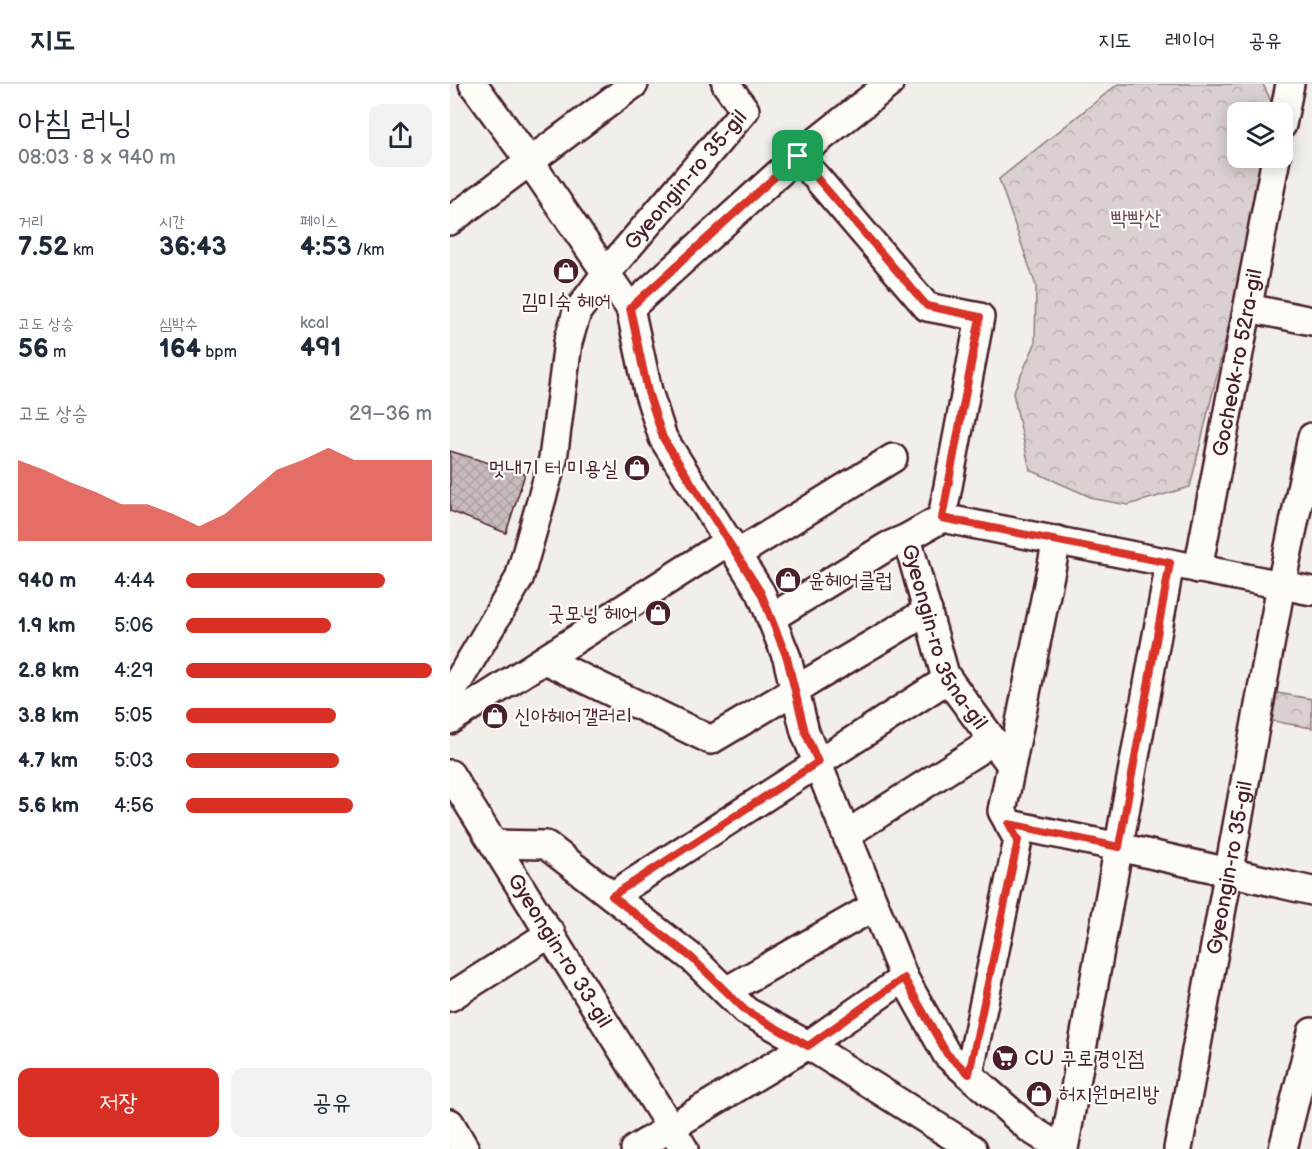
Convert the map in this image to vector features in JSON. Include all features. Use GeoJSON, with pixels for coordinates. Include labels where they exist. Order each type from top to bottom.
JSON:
{"type":"FeatureCollection","features":[{"type":"Feature","properties":{"kind":"street","name":"Gyeongin-ro 35-gil"},"geometry":{"type":"LineString","coordinates":[[473,84],[530,162],[630,308],[648,392],[663,438],[761,593],[787,658],[805,732],[904,978],[947,1054],[1049,1146],[1119,847],[1170,563]]}},
{"type":"Feature","properties":{"kind":"street"},"geometry":{"type":"LineString","coordinates":[[450,221],[634,84]]}},
{"type":"Feature","properties":{"kind":"street","name":"Gyeongin-ro 35-gil"},"geometry":{"type":"LineString","coordinates":[[450,695],[519,579],[553,459],[568,342],[577,312],[606,273],[745,110],[726,84]]}},
{"type":"Feature","properties":{"kind":"street"},"geometry":{"type":"LineString","coordinates":[[630,308],[798,156],[889,84]]}},
{"type":"Feature","properties":{"kind":"street"},"geometry":{"type":"LineString","coordinates":[[1286,102],[1290,84]]}},
{"type":"Feature","properties":{"kind":"street"},"geometry":{"type":"LineString","coordinates":[[798,156],[927,306],[980,317],[942,518],[1312,591]]}},
{"type":"Feature","properties":{"kind":"street","name":"Gocheok-ro 52ra-gil"},"geometry":{"type":"LineString","coordinates":[[1198,569],[1274,168]]}},
{"type":"Feature","properties":{"kind":"street"},"geometry":{"type":"LineString","coordinates":[[1248,308],[1312,321]]}},
{"type":"Feature","properties":{"kind":"street"},"geometry":{"type":"LineString","coordinates":[[1281,585],[1312,437]]}},
{"type":"Feature","properties":{"kind":"street"},"geometry":{"type":"LineString","coordinates":[[450,720],[545,660],[733,548],[893,458]]}},
{"type":"Feature","properties":{"kind":"street","name":"Gyeongin-ro 35na-gil"},"geometry":{"type":"LineString","coordinates":[[942,518],[908,538],[945,675],[1011,765]]}},
{"type":"Feature","properties":{"kind":"street"},"geometry":{"type":"LineString","coordinates":[[771,618],[888,546],[908,538]]}},
{"type":"Feature","properties":{"kind":"street","name":"Gyeongin-ro 35na-gil"},"geometry":{"type":"LineString","coordinates":[[969,1074],[1018,840],[1002,811],[1057,540]]}},
{"type":"Feature","properties":{"kind":"street","name":"Gyeongin-ro 35-gil"},"geometry":{"type":"LineString","coordinates":[[1178,1149],[1281,585]]}},
{"type":"Feature","properties":{"kind":"street"},"geometry":{"type":"LineString","coordinates":[[545,660],[711,740],[928,611]]}},
{"type":"Feature","properties":{"kind":"street"},"geometry":{"type":"LineString","coordinates":[[612,896],[948,679]]}},
{"type":"Feature","properties":{"kind":"street"},"geometry":{"type":"LineString","coordinates":[[847,834],[993,741]]}},
{"type":"Feature","properties":{"kind":"street","name":"Gyeongin-ro 33-gil"},"geometry":{"type":"LineString","coordinates":[[450,774],[677,1138]]}},
{"type":"Feature","properties":{"kind":"street"},"geometry":{"type":"LineString","coordinates":[[1009,824],[1312,891]]}},
{"type":"Feature","properties":{"kind":"street"},"geometry":{"type":"LineString","coordinates":[[494,844],[546,845],[692,958],[746,1011],[808,1046],[973,1149]]}},
{"type":"Feature","properties":{"kind":"street"},"geometry":{"type":"LineString","coordinates":[[726,991],[875,906]]}},
{"type":"Feature","properties":{"kind":"street"},"geometry":{"type":"LineString","coordinates":[[450,997],[551,933]]}},
{"type":"Feature","properties":{"kind":"street"},"geometry":{"type":"LineString","coordinates":[[635,1149],[677,1138],[904,978]]}},
{"type":"Feature","properties":{"kind":"street"},"geometry":{"type":"LineString","coordinates":[[1283,1149],[1312,1032]]}},
{"type":"Feature","properties":{"kind":"street"},"geometry":{"type":"LineString","coordinates":[[450,1123],[465,1149]]}},
{"type":"Feature","properties":{"kind":"green space","name":"빡빡산"},"geometry":{"type":"Polygon","coordinates":[[[1118,84],[1263,84],[1271,102],[1227,102],[1227,168],[1263,168],[1259,200],[1190,487],[1128,505],[1095,499],[1030,470],[1013,393],[1035,344],[1036,286],[999,179],[1118,84]]]}},
{"type":"Feature","properties":{"kind":"green space"},"geometry":{"type":"Polygon","coordinates":[[[1277,693],[1312,699],[1312,728],[1272,721],[1277,693]]]}},
{"type":"Feature","properties":{"kind":"building"},"geometry":{"type":"Polygon","coordinates":[[[450,451],[525,474],[506,533],[450,511],[450,451]]]}},
{"type":"Feature","properties":{"kind":"place","name":"김미숙 헤어"},"geometry":{"type":"Point","coordinates":[566,271]}},
{"type":"Feature","properties":{"kind":"place","name":"멋내기 터 미용실"},"geometry":{"type":"Point","coordinates":[637,468]}},
{"type":"Feature","properties":{"kind":"place","name":"윤헤어클럽"},"geometry":{"type":"Point","coordinates":[788,580]}},
{"type":"Feature","properties":{"kind":"place","name":"굿모닝 헤어"},"geometry":{"type":"Point","coordinates":[658,613]}},
{"type":"Feature","properties":{"kind":"place","name":"신아헤어갤러리"},"geometry":{"type":"Point","coordinates":[495,716]}},
{"type":"Feature","properties":{"kind":"place","name":"CU 구로경인점"},"geometry":{"type":"Point","coordinates":[1005,1058]}},
{"type":"Feature","properties":{"kind":"place","name":"허지원머리방"},"geometry":{"type":"Point","coordinates":[1039,1094]}},
{"type":"Feature","properties":{"kind":"route"},"geometry":{"type":"LineString","coordinates":[[798,156],[927,306],[980,317],[942,518],[1170,563],[1119,847],[1009,824],[1018,840],[969,1074],[947,1054],[904,978],[808,1046],[746,1011],[692,958],[612,896],[818,762],[805,732],[787,658],[761,593],[663,438],[648,392],[630,308],[798,156]]}}]}
